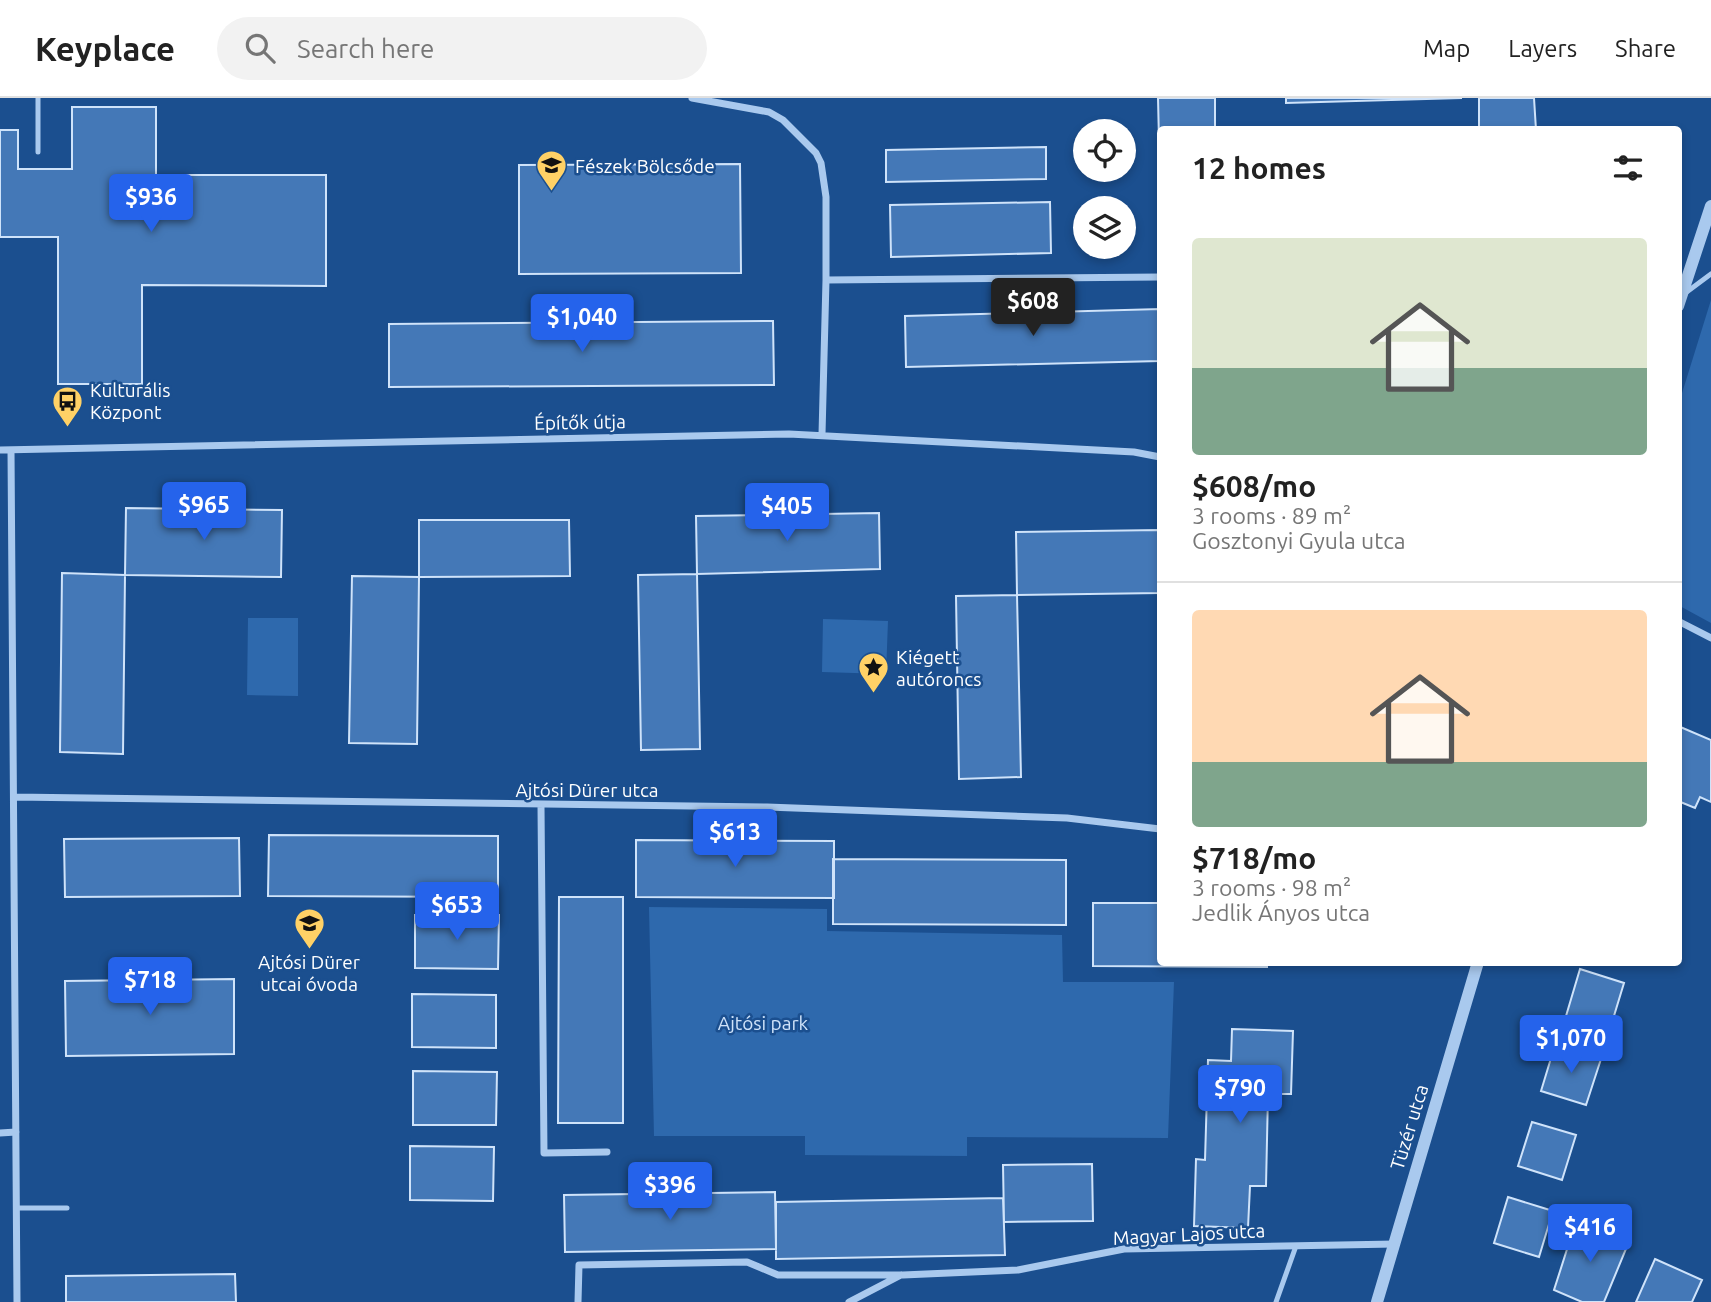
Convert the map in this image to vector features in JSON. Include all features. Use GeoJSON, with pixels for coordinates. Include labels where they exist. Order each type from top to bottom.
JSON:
{"type":"FeatureCollection","features":[{"type":"Feature","properties":{"kind":"street"},"geometry":{"type":"LineString","coordinates":[[692,98],[769,112],[783,120],[816,153],[821,163],[827,197],[821,434]]}},
{"type":"Feature","properties":{"kind":"street"},"geometry":{"type":"LineString","coordinates":[[1682,295],[1711,206]]}},
{"type":"Feature","properties":{"kind":"street"},"geometry":{"type":"LineString","coordinates":[[826,280],[1157,277]]}},
{"type":"Feature","properties":{"kind":"street","name":"Építők útja"},"geometry":{"type":"LineString","coordinates":[[0,450],[821,434],[1157,457]]}},
{"type":"Feature","properties":{"kind":"street"},"geometry":{"type":"LineString","coordinates":[[11,450],[17,1302]]}},
{"type":"Feature","properties":{"kind":"street"},"geometry":{"type":"LineString","coordinates":[[1682,623],[1711,638]]}},
{"type":"Feature","properties":{"kind":"street","name":"Ajtósi Dürer utca"},"geometry":{"type":"LineString","coordinates":[[13,797],[849,810],[1067,818],[1157,829]]}},
{"type":"Feature","properties":{"kind":"street"},"geometry":{"type":"LineString","coordinates":[[541,806],[544,1153],[607,1153]]}},
{"type":"Feature","properties":{"kind":"street","name":"Tüzér utca"},"geometry":{"type":"LineString","coordinates":[[1377,1302],[1477,966]]}},
{"type":"Feature","properties":{"kind":"street"},"geometry":{"type":"LineString","coordinates":[[0,1133],[16,1132]]}},
{"type":"Feature","properties":{"kind":"street","name":"Magyar Lajos utca"},"geometry":{"type":"LineString","coordinates":[[578,1302],[579,1265],[747,1262],[778,1275],[903,1275],[1018,1270],[1124,1249],[1395,1244]]}},
{"type":"Feature","properties":{"kind":"street","name":"Magyar Lajos utca"},"geometry":{"type":"LineString","coordinates":[[849,1302],[903,1275]]}},
{"type":"Feature","properties":{"kind":"lane"},"geometry":{"type":"LineString","coordinates":[[38,98],[38,152]]}},
{"type":"Feature","properties":{"kind":"lane"},"geometry":{"type":"LineString","coordinates":[[1682,299],[1711,274]]}},
{"type":"Feature","properties":{"kind":"lane"},"geometry":{"type":"LineString","coordinates":[[16,1208],[66,1208]]}},
{"type":"Feature","properties":{"kind":"lane"},"geometry":{"type":"LineString","coordinates":[[1276,1302],[1297,1245]]}},
{"type":"Feature","properties":{"kind":"green space"},"geometry":{"type":"Polygon","coordinates":[[[1711,300],[1711,623],[1682,607],[1682,393],[1711,300]]]}},
{"type":"Feature","properties":{"kind":"green space"},"geometry":{"type":"Polygon","coordinates":[[[248,618],[298,618],[298,696],[247,695],[248,618]]]}},
{"type":"Feature","properties":{"kind":"green space"},"geometry":{"type":"Polygon","coordinates":[[[823,619],[888,621],[886,674],[822,672],[823,619]]]}},
{"type":"Feature","properties":{"kind":"green space","name":"Ajtósi park"},"geometry":{"type":"Polygon","coordinates":[[[649,907],[827,909],[827,931],[1062,935],[1063,982],[1174,982],[1168,1138],[967,1137],[967,1156],[805,1155],[805,1136],[654,1136],[649,907]]]}},
{"type":"Feature","properties":{"kind":"building"},"geometry":{"type":"Polygon","coordinates":[[[1158,98],[1215,98],[1215,126],[1159,126],[1158,98]]]}},
{"type":"Feature","properties":{"kind":"building"},"geometry":{"type":"Polygon","coordinates":[[[1286,98],[1462,98],[1286,103],[1286,98]]]}},
{"type":"Feature","properties":{"kind":"building"},"geometry":{"type":"Polygon","coordinates":[[[1479,98],[1534,98],[1536,126],[1479,126],[1479,98]]]}},
{"type":"Feature","properties":{"kind":"building"},"geometry":{"type":"Polygon","coordinates":[[[72,107],[156,107],[156,175],[326,175],[326,286],[142,285],[142,384],[58,384],[58,237],[0,237],[0,130],[18,130],[18,169],[72,169],[72,107]]]}},
{"type":"Feature","properties":{"kind":"building"},"geometry":{"type":"Polygon","coordinates":[[[1046,147],[1046,179],[886,182],[886,150],[1046,147]]]}},
{"type":"Feature","properties":{"kind":"building"},"geometry":{"type":"Polygon","coordinates":[[[740,164],[741,273],[519,274],[519,165],[740,164]]]}},
{"type":"Feature","properties":{"kind":"building"},"geometry":{"type":"Polygon","coordinates":[[[1050,202],[1051,253],[891,257],[890,205],[1050,202]]]}},
{"type":"Feature","properties":{"kind":"building"},"geometry":{"type":"Polygon","coordinates":[[[1157,309],[1157,361],[906,367],[905,316],[1157,309]]]}},
{"type":"Feature","properties":{"kind":"building"},"geometry":{"type":"Polygon","coordinates":[[[773,321],[774,385],[389,387],[389,324],[773,321]]]}},
{"type":"Feature","properties":{"kind":"building"},"geometry":{"type":"Polygon","coordinates":[[[126,508],[282,510],[281,577],[125,575],[126,508]]]}},
{"type":"Feature","properties":{"kind":"building"},"geometry":{"type":"Polygon","coordinates":[[[879,513],[880,569],[697,574],[696,516],[879,513]]]}},
{"type":"Feature","properties":{"kind":"building"},"geometry":{"type":"Polygon","coordinates":[[[419,520],[569,520],[570,576],[419,577],[419,520]]]}},
{"type":"Feature","properties":{"kind":"building"},"geometry":{"type":"Polygon","coordinates":[[[1157,530],[1157,593],[1017,595],[1016,532],[1157,530]]]}},
{"type":"Feature","properties":{"kind":"building"},"geometry":{"type":"Polygon","coordinates":[[[62,573],[125,575],[123,754],[60,752],[62,573]]]}},
{"type":"Feature","properties":{"kind":"building"},"geometry":{"type":"Polygon","coordinates":[[[697,574],[700,749],[641,750],[638,575],[697,574]]]}},
{"type":"Feature","properties":{"kind":"building"},"geometry":{"type":"Polygon","coordinates":[[[352,576],[419,577],[417,744],[349,743],[352,576]]]}},
{"type":"Feature","properties":{"kind":"building"},"geometry":{"type":"Polygon","coordinates":[[[1017,595],[1021,777],[959,779],[956,596],[1017,595]]]}},
{"type":"Feature","properties":{"kind":"building"},"geometry":{"type":"Polygon","coordinates":[[[1682,728],[1711,740],[1711,802],[1700,797],[1695,808],[1682,803],[1682,728]]]}},
{"type":"Feature","properties":{"kind":"building"},"geometry":{"type":"Polygon","coordinates":[[[269,835],[498,836],[498,897],[268,896],[269,835]]]}},
{"type":"Feature","properties":{"kind":"building"},"geometry":{"type":"Polygon","coordinates":[[[239,838],[240,896],[65,897],[64,839],[239,838]]]}},
{"type":"Feature","properties":{"kind":"building"},"geometry":{"type":"Polygon","coordinates":[[[636,840],[834,841],[834,898],[636,897],[636,840]]]}},
{"type":"Feature","properties":{"kind":"building"},"geometry":{"type":"Polygon","coordinates":[[[833,859],[1066,860],[1066,925],[833,924],[833,859]]]}},
{"type":"Feature","properties":{"kind":"building"},"geometry":{"type":"Polygon","coordinates":[[[559,897],[623,897],[623,1123],[558,1123],[559,897]]]}},
{"type":"Feature","properties":{"kind":"building"},"geometry":{"type":"Polygon","coordinates":[[[1093,903],[1157,903],[1157,966],[1267,967],[1093,966],[1093,903]]]}},
{"type":"Feature","properties":{"kind":"building"},"geometry":{"type":"Polygon","coordinates":[[[415,915],[499,915],[498,969],[415,968],[415,915]]]}},
{"type":"Feature","properties":{"kind":"building"},"geometry":{"type":"Polygon","coordinates":[[[1580,969],[1624,983],[1610,1029],[1566,1016],[1580,969]]]}},
{"type":"Feature","properties":{"kind":"building"},"geometry":{"type":"Polygon","coordinates":[[[234,979],[234,1054],[66,1056],[65,981],[234,979]]]}},
{"type":"Feature","properties":{"kind":"building"},"geometry":{"type":"Polygon","coordinates":[[[412,994],[496,995],[496,1048],[412,1047],[412,994]]]}},
{"type":"Feature","properties":{"kind":"building"},"geometry":{"type":"Polygon","coordinates":[[[1232,1029],[1293,1031],[1291,1094],[1268,1094],[1266,1186],[1250,1186],[1248,1228],[1194,1226],[1196,1159],[1205,1160],[1208,1060],[1231,1061],[1232,1029]]]}},
{"type":"Feature","properties":{"kind":"building"},"geometry":{"type":"Polygon","coordinates":[[[1555,1045],[1601,1059],[1586,1105],[1541,1091],[1555,1045]]]}},
{"type":"Feature","properties":{"kind":"building"},"geometry":{"type":"Polygon","coordinates":[[[413,1071],[497,1072],[496,1125],[413,1125],[413,1071]]]}},
{"type":"Feature","properties":{"kind":"building"},"geometry":{"type":"Polygon","coordinates":[[[1532,1122],[1576,1135],[1562,1180],[1518,1166],[1532,1122]]]}},
{"type":"Feature","properties":{"kind":"building"},"geometry":{"type":"Polygon","coordinates":[[[410,1146],[494,1147],[493,1201],[410,1200],[410,1146]]]}},
{"type":"Feature","properties":{"kind":"building"},"geometry":{"type":"Polygon","coordinates":[[[1092,1164],[1093,1221],[1004,1222],[1003,1165],[1092,1164]]]}},
{"type":"Feature","properties":{"kind":"building"},"geometry":{"type":"Polygon","coordinates":[[[775,1192],[776,1249],[565,1252],[564,1195],[775,1192]]]}},
{"type":"Feature","properties":{"kind":"building"},"geometry":{"type":"Polygon","coordinates":[[[1508,1197],[1553,1211],[1539,1257],[1494,1243],[1508,1197]]]}},
{"type":"Feature","properties":{"kind":"building"},"geometry":{"type":"Polygon","coordinates":[[[1003,1198],[1005,1255],[776,1259],[776,1202],[1003,1198]]]}},
{"type":"Feature","properties":{"kind":"building"},"geometry":{"type":"Polygon","coordinates":[[[1577,1218],[1628,1244],[1604,1302],[1582,1302],[1554,1290],[1577,1218]]]}},
{"type":"Feature","properties":{"kind":"building"},"geometry":{"type":"Polygon","coordinates":[[[1655,1259],[1702,1280],[1692,1302],[1636,1302],[1655,1259]]]}},
{"type":"Feature","properties":{"kind":"building"},"geometry":{"type":"Polygon","coordinates":[[[235,1274],[236,1302],[66,1302],[66,1276],[235,1274]]]}},
{"type":"Feature","properties":{"kind":"place","name":"Fészek Bölcsőde"},"geometry":{"type":"Point","coordinates":[552,193]}},
{"type":"Feature","properties":{"kind":"place","name":"Kulturális Központ"},"geometry":{"type":"Point","coordinates":[67,428]}},
{"type":"Feature","properties":{"kind":"place","name":"Kiégett autóroncs"},"geometry":{"type":"Point","coordinates":[873,695]}},
{"type":"Feature","properties":{"kind":"place","name":"Ajtósi Dürer utcai óvoda"},"geometry":{"type":"Point","coordinates":[309,950]}}]}
